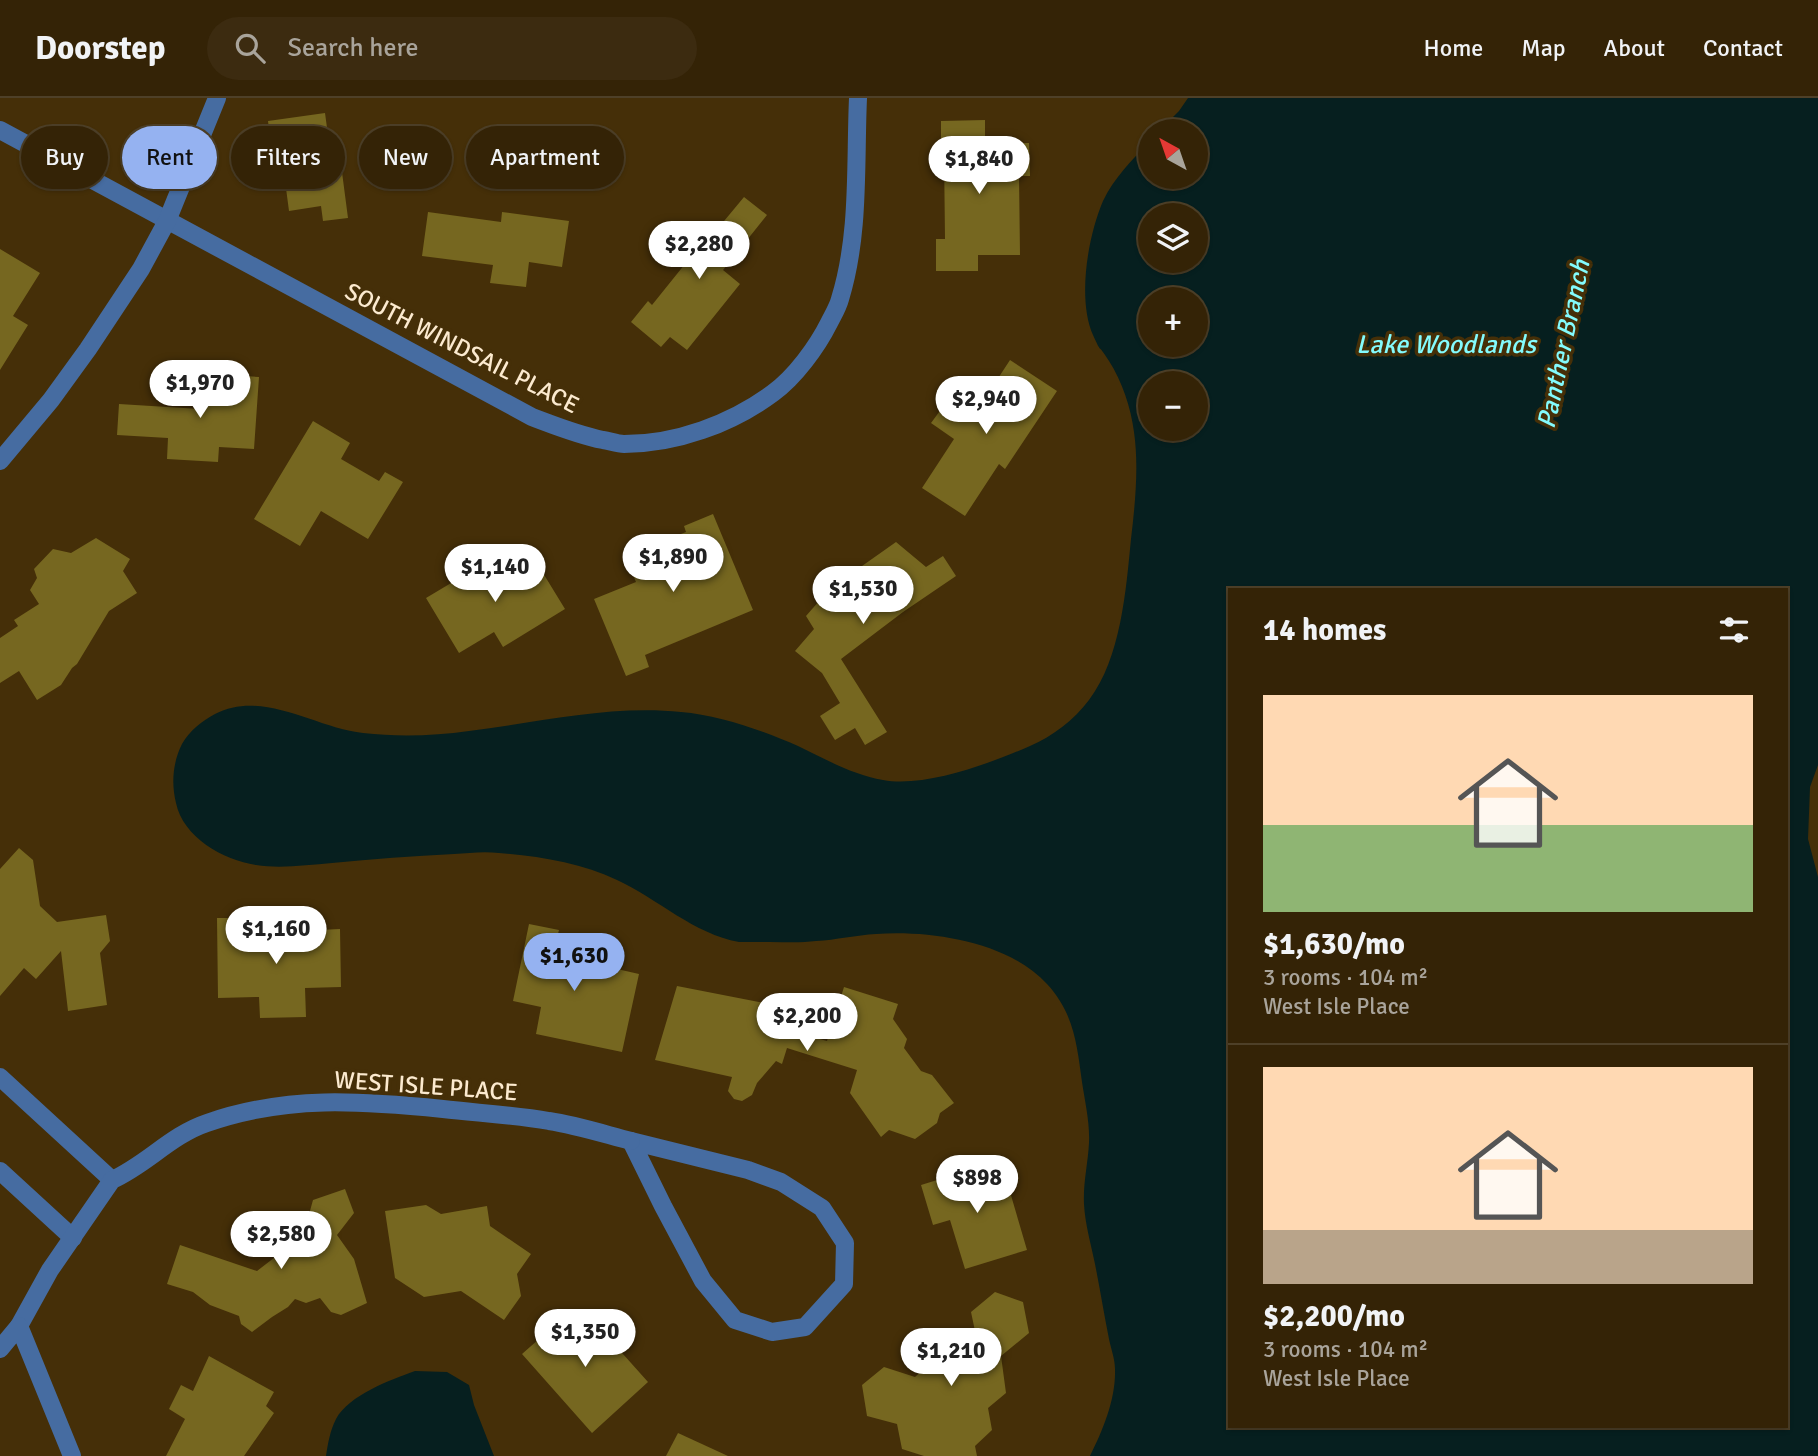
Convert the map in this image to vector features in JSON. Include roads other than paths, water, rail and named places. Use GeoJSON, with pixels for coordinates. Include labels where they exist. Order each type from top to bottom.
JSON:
{"type":"FeatureCollection","features":[{"type":"Feature","properties":{"kind":"street"},"geometry":{"type":"LineString","coordinates":[[0,461],[51,400],[141,269],[167,220],[217,98]]}},
{"type":"Feature","properties":{"kind":"street","name":"SOUTH WINDSAIL PLACE"},"geometry":{"type":"LineString","coordinates":[[0,130],[532,417],[575,434],[622,444],[659,441],[697,432],[734,416],[774,392],[801,365],[822,336],[839,302],[849,264],[854,222],[858,98]]}},
{"type":"Feature","properties":{"kind":"street"},"geometry":{"type":"LineString","coordinates":[[0,1077],[112,1180]]}},
{"type":"Feature","properties":{"kind":"street","name":"WEST ISLE PLACE"},"geometry":{"type":"LineString","coordinates":[[0,1349],[19,1326],[50,1270],[112,1180],[127,1174],[168,1143],[204,1124],[246,1111],[306,1102],[374,1102],[549,1121],[631,1141],[748,1170],[780,1182],[822,1208],[845,1243],[844,1284],[805,1327],[772,1332],[736,1320],[703,1281],[631,1141]]}},
{"type":"Feature","properties":{"kind":"street"},"geometry":{"type":"LineString","coordinates":[[0,1171],[73,1238]]}},
{"type":"Feature","properties":{"kind":"street"},"geometry":{"type":"LineString","coordinates":[[19,1326],[72,1456]]}},
{"type":"Feature","properties":{"kind":"water","name":"Lake Woodlands"},"geometry":{"type":"Polygon","coordinates":[[[1188,98],[1818,98],[1818,765],[1810,787],[1808,839],[1818,877],[1818,1456],[1090,1456],[1111,1403],[1115,1369],[1085,1212],[1088,1120],[1076,1042],[1069,1018],[1056,995],[1031,970],[991,949],[921,934],[876,934],[805,942],[739,942],[691,924],[604,874],[560,861],[529,856],[482,852],[294,866],[256,865],[231,858],[206,845],[180,815],[173,780],[182,744],[201,723],[233,707],[270,708],[345,730],[402,735],[456,733],[601,713],[654,710],[681,712],[741,724],[785,740],[839,766],[883,780],[900,782],[938,777],[996,760],[1055,732],[1077,714],[1100,683],[1115,644],[1127,580],[1135,499],[1134,432],[1131,414],[1118,377],[1093,335],[1088,320],[1085,286],[1089,249],[1098,215],[1107,193],[1138,154],[1138,189],[1208,189],[1208,119],[1171,119],[1188,98]]]}},
{"type":"Feature","properties":{"kind":"water"},"geometry":{"type":"Polygon","coordinates":[[[415,1371],[447,1372],[469,1385],[494,1456],[326,1456],[332,1428],[342,1410],[371,1389],[415,1371]]]}},
{"type":"Feature","properties":{"kind":"water label","name":"Panther Branch"},"geometry":{"type":"Point","coordinates":[1563,344]}}]}
